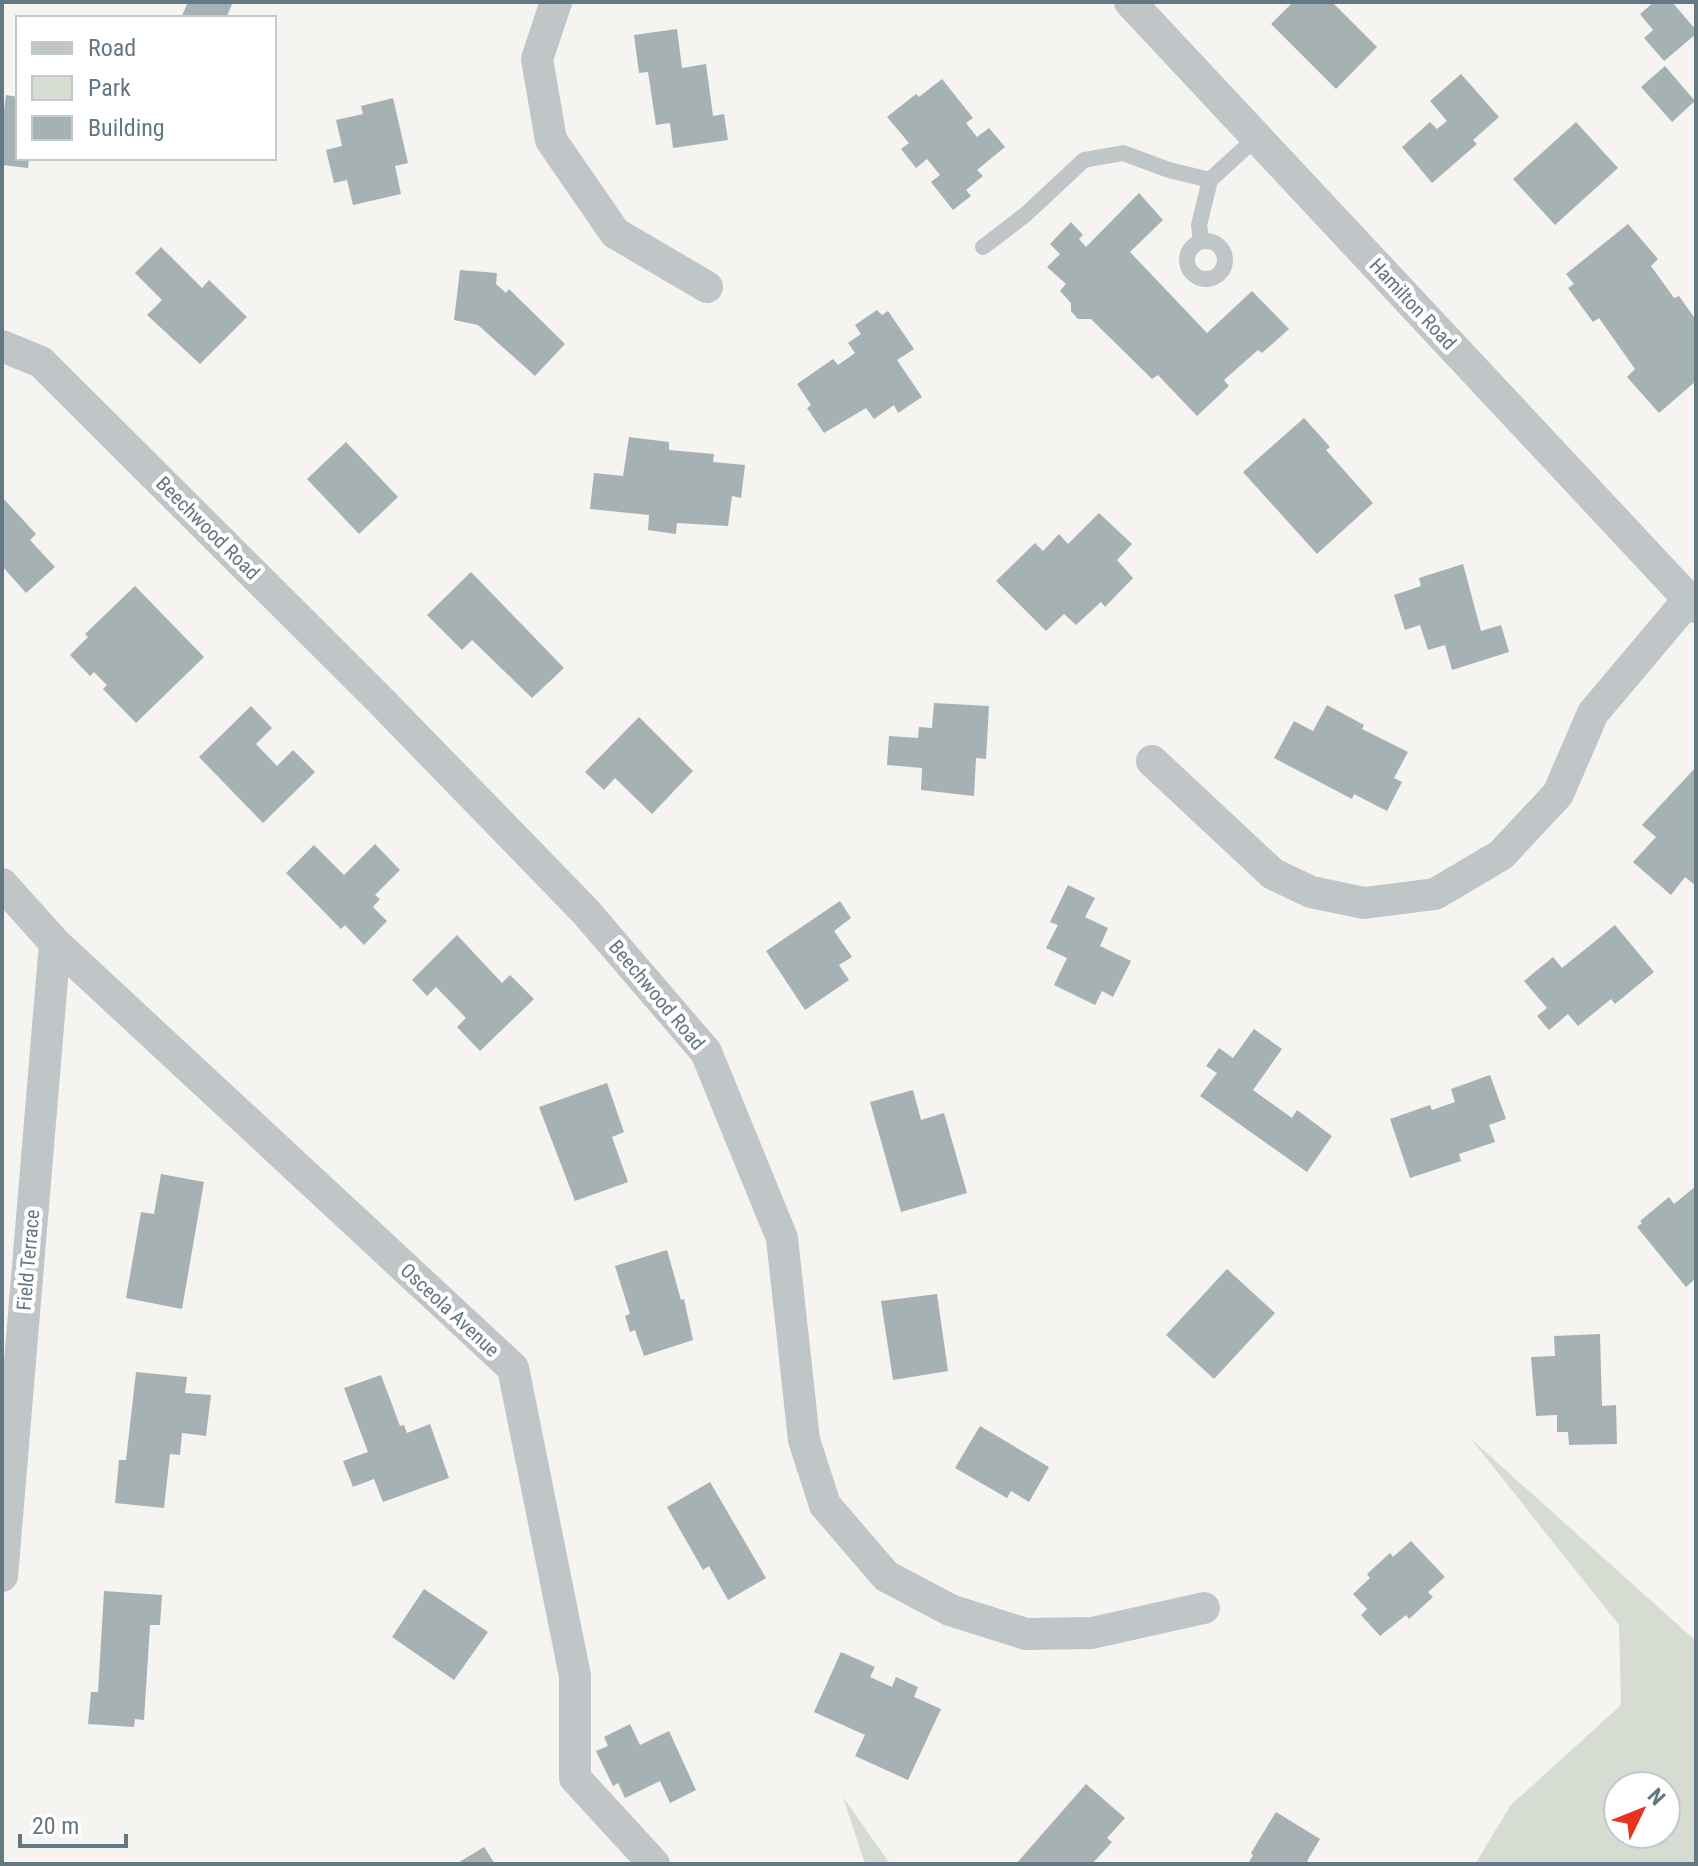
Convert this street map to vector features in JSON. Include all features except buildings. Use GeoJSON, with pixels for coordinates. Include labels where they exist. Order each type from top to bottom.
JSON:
{"type":"FeatureCollection","features":[{"type":"Feature","properties":{"kind":"street"},"geometry":{"type":"LineString","coordinates":[[556,2],[537,59],[551,140],[615,233],[707,287]]}},
{"type":"Feature","properties":{"kind":"street","name":"Hamilton Road"},"geometry":{"type":"LineString","coordinates":[[1130,2],[1692,603]]}},
{"type":"Feature","properties":{"kind":"street","name":"Beechwood Road"},"geometry":{"type":"LineString","coordinates":[[2,346],[41,362],[378,698],[585,911],[706,1052],[782,1238],[804,1440],[825,1505],[886,1576],[950,1610],[1026,1634],[1092,1633],[1204,1608]]}},
{"type":"Feature","properties":{"kind":"street"},"geometry":{"type":"LineString","coordinates":[[1152,761],[1273,874],[1311,892],[1364,903],[1435,894],[1501,855],[1558,794],[1593,713],[1692,603]]}},
{"type":"Feature","properties":{"kind":"street","name":"Osceola Avenue"},"geometry":{"type":"LineString","coordinates":[[2,884],[55,943],[513,1368],[575,1676],[575,1778],[654,1864]]}},
{"type":"Feature","properties":{"kind":"street","name":"Field Terrace"},"geometry":{"type":"LineString","coordinates":[[2,1576],[55,943]]}},
{"type":"Feature","properties":{"kind":"lane"},"geometry":{"type":"LineString","coordinates":[[1201,241],[1199,225],[1210,180],[1257,137]]}},
{"type":"Feature","properties":{"kind":"lane"},"geometry":{"type":"LineString","coordinates":[[983,247],[1025,215],[1084,160],[1123,153],[1169,170],[1210,180]]}},
{"type":"Feature","properties":{"kind":"green space"},"geometry":{"type":"Polygon","coordinates":[[[1471,1439],[1696,1641],[1696,1864],[1475,1864],[1511,1805],[1621,1705],[1619,1625],[1471,1439]]]}},
{"type":"Feature","properties":{"kind":"green space"},"geometry":{"type":"Polygon","coordinates":[[[843,1797],[890,1864],[865,1864],[843,1797]]]}}]}
